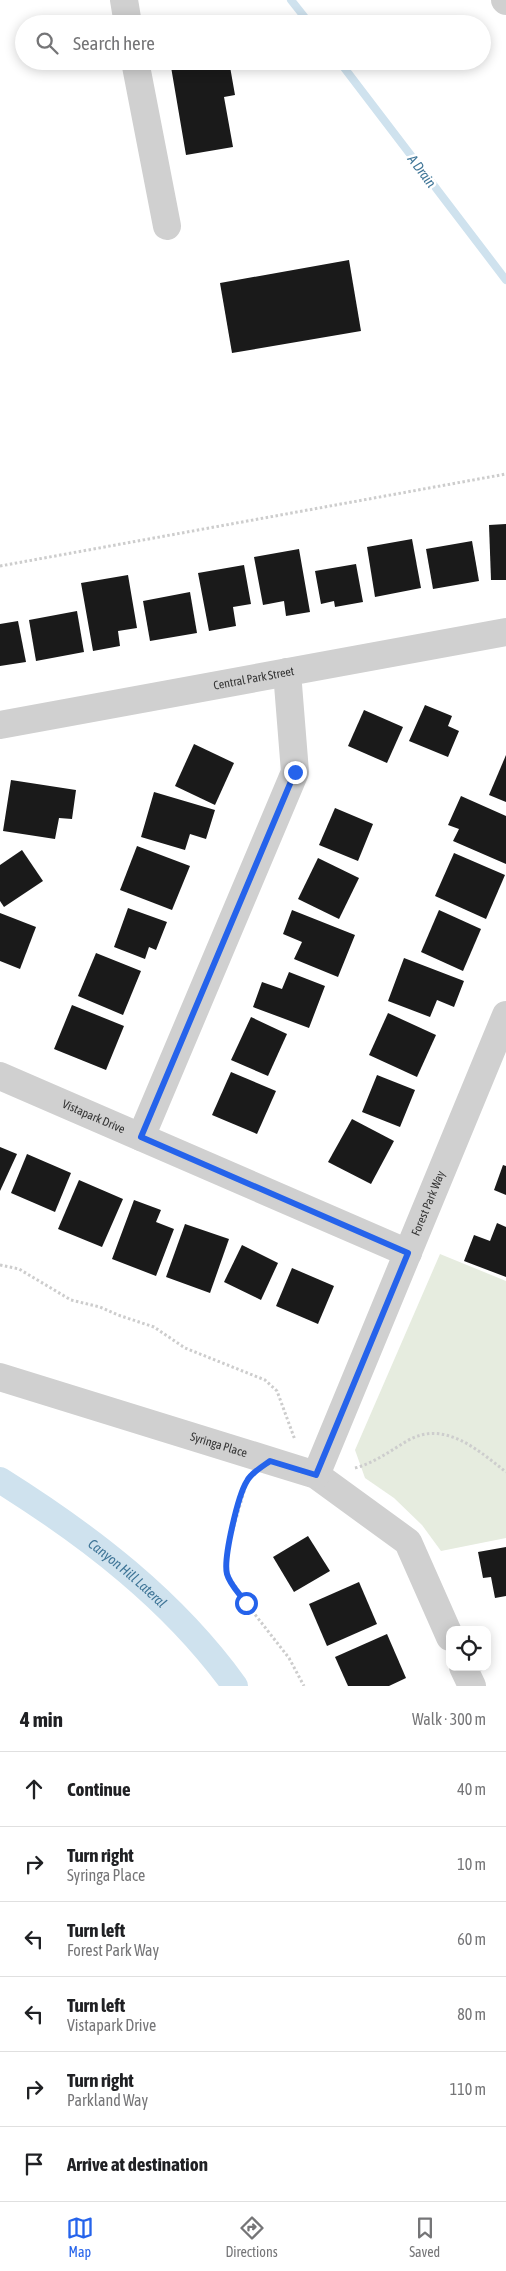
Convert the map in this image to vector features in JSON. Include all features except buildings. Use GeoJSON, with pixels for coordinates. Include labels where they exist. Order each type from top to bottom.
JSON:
{"type":"FeatureCollection","features":[{"type":"Feature","properties":{"kind":"street"},"geometry":{"type":"LineString","coordinates":[[124,0],[126,15]]}},
{"type":"Feature","properties":{"kind":"street"},"geometry":{"type":"LineString","coordinates":[[137,70],[167,226]]}},
{"type":"Feature","properties":{"kind":"street","name":"Central Park Street"},"geometry":{"type":"LineString","coordinates":[[0,725],[506,632]]}},
{"type":"Feature","properties":{"kind":"street"},"geometry":{"type":"LineString","coordinates":[[141,1137],[295,772],[287,672]]}},
{"type":"Feature","properties":{"kind":"street","name":"Forest Park Way"},"geometry":{"type":"LineString","coordinates":[[316,1475],[506,1015]]}},
{"type":"Feature","properties":{"kind":"street","name":"Vistapark Drive"},"geometry":{"type":"LineString","coordinates":[[0,1076],[408,1253]]}},
{"type":"Feature","properties":{"kind":"street","name":"Syringa Place"},"geometry":{"type":"LineString","coordinates":[[0,1377],[316,1475],[408,1542],[446,1628]]}},
{"type":"Feature","properties":{"kind":"street"},"geometry":{"type":"LineString","coordinates":[[465,1671],[472,1686]]}},
{"type":"Feature","properties":{"kind":"path"},"geometry":{"type":"LineString","coordinates":[[0,566],[506,474]]}},
{"type":"Feature","properties":{"kind":"path"},"geometry":{"type":"LineString","coordinates":[[0,1265],[19,1269],[71,1300],[100,1307],[154,1327],[185,1348],[265,1380],[277,1391],[295,1440]]}},
{"type":"Feature","properties":{"kind":"path"},"geometry":{"type":"LineString","coordinates":[[355,1468],[387,1454],[409,1440],[436,1432],[449,1435],[467,1443],[506,1472]]}},
{"type":"Feature","properties":{"kind":"path"},"geometry":{"type":"LineString","coordinates":[[270,1461],[247,1480],[228,1547],[227,1573],[241,1596],[289,1658],[304,1686]]}},
{"type":"Feature","properties":{"kind":"shaded area"},"geometry":{"type":"Polygon","coordinates":[[[440,1254],[506,1281],[506,1538],[441,1551],[422,1525],[394,1498],[365,1478],[355,1450],[440,1254]]]}},
{"type":"Feature","properties":{"kind":"waterway","name":"A Drain"},"geometry":{"type":"LineString","coordinates":[[291,0],[303,15]]}},
{"type":"Feature","properties":{"kind":"waterway","name":"A Drain"},"geometry":{"type":"LineString","coordinates":[[346,70],[506,280]]}},
{"type":"Feature","properties":{"kind":"waterway","name":"Canyon Hill Lateral"},"geometry":{"type":"LineString","coordinates":[[0,1480],[66,1524],[128,1572],[185,1625],[235,1686]]}},
{"type":"Feature","properties":{"kind":"route"},"geometry":{"type":"LineString","coordinates":[[246,1603],[231,1583],[226,1563],[234,1522],[247,1480],[270,1461],[316,1475],[408,1253],[141,1137],[295,772]]}}]}
